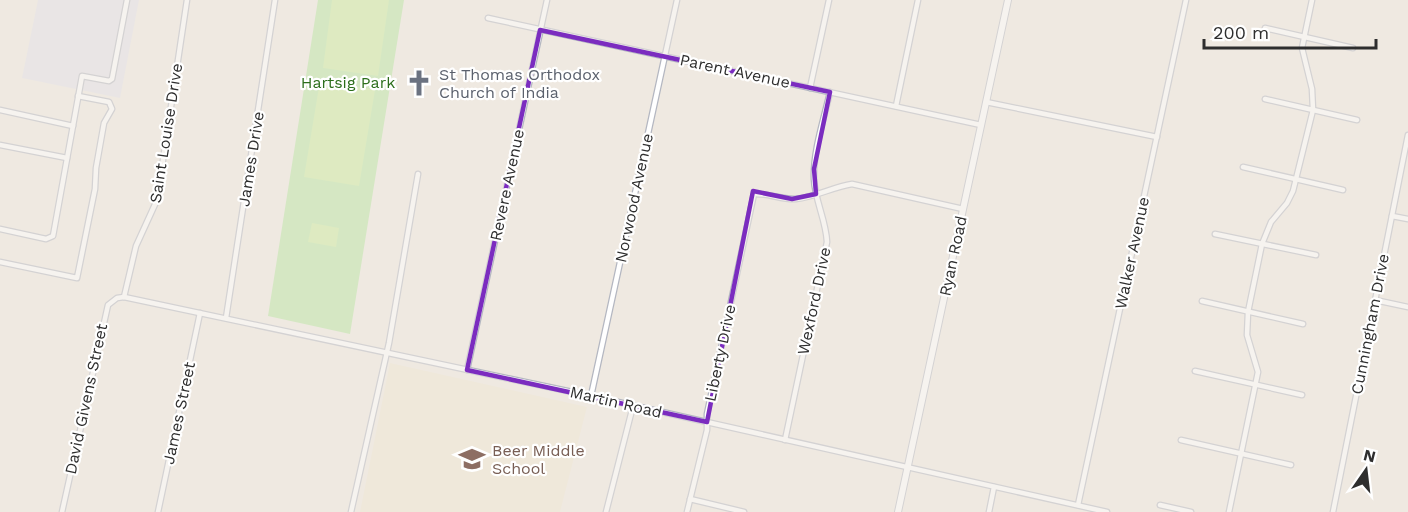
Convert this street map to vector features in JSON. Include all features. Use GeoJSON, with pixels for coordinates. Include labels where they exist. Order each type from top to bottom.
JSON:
{"type":"FeatureCollection","features":[{"type":"Feature","properties":{"kind":"main road","name":"Ryan Road"},"geometry":{"type":"LineString","coordinates":[[898,512],[1008,0]]}},
{"type":"Feature","properties":{"kind":"street"},"geometry":{"type":"LineString","coordinates":[[51,237],[82,76],[106,81],[111,78],[127,0]]}},
{"type":"Feature","properties":{"kind":"street","name":"Saint Louise Drive"},"geometry":{"type":"LineString","coordinates":[[124,297],[136,246],[157,200],[187,0]]}},
{"type":"Feature","properties":{"kind":"street","name":"James Drive"},"geometry":{"type":"LineString","coordinates":[[226,318],[275,0]]}},
{"type":"Feature","properties":{"kind":"street","name":"Revere Avenue"},"geometry":{"type":"LineString","coordinates":[[467,370],[547,0]]}},
{"type":"Feature","properties":{"kind":"street","name":"Norwood Avenue"},"geometry":{"type":"LineString","coordinates":[[591,396],[677,0]]}},
{"type":"Feature","properties":{"kind":"street"},"geometry":{"type":"LineString","coordinates":[[810,88],[829,0]]}},
{"type":"Feature","properties":{"kind":"street"},"geometry":{"type":"LineString","coordinates":[[896,106],[918,0]]}},
{"type":"Feature","properties":{"kind":"street","name":"Walker Avenue"},"geometry":{"type":"LineString","coordinates":[[1078,505],[1186,0]]}},
{"type":"Feature","properties":{"kind":"street"},"geometry":{"type":"LineString","coordinates":[[1228,512],[1256,386],[1257,364],[1247,335],[1248,312],[1262,244],[1271,222],[1287,203],[1296,180],[1313,110],[1312,89],[1302,58],[1312,0]]}},
{"type":"Feature","properties":{"kind":"street","name":"Parent Avenue"},"geometry":{"type":"LineString","coordinates":[[488,18],[981,125]]}},
{"type":"Feature","properties":{"kind":"street"},"geometry":{"type":"LineString","coordinates":[[1264,28],[1353,48]]}},
{"type":"Feature","properties":{"kind":"street","name":"Wexford Drive"},"geometry":{"type":"LineString","coordinates":[[785,440],[826,250],[826,231],[816,194],[814,169],[830,92]]}},
{"type":"Feature","properties":{"kind":"street"},"geometry":{"type":"LineString","coordinates":[[0,262],[77,278],[94,195],[104,123],[112,108],[109,102],[78,96]]}},
{"type":"Feature","properties":{"kind":"street"},"geometry":{"type":"LineString","coordinates":[[1265,99],[1357,120]]}},
{"type":"Feature","properties":{"kind":"street"},"geometry":{"type":"LineString","coordinates":[[986,102],[1157,138]]}},
{"type":"Feature","properties":{"kind":"street"},"geometry":{"type":"LineString","coordinates":[[0,110],[73,126]]}},
{"type":"Feature","properties":{"kind":"street","name":"Cunningham Drive"},"geometry":{"type":"LineString","coordinates":[[1333,512],[1408,135]]}},
{"type":"Feature","properties":{"kind":"street"},"geometry":{"type":"LineString","coordinates":[[0,144],[67,158]]}},
{"type":"Feature","properties":{"kind":"street"},"geometry":{"type":"LineString","coordinates":[[1243,167],[1343,190]]}},
{"type":"Feature","properties":{"kind":"street"},"geometry":{"type":"LineString","coordinates":[[351,512],[385,352],[418,174]]}},
{"type":"Feature","properties":{"kind":"street"},"geometry":{"type":"LineString","coordinates":[[816,194],[836,186],[858,184],[963,208]]}},
{"type":"Feature","properties":{"kind":"street","name":"Liberty Drive"},"geometry":{"type":"LineString","coordinates":[[687,512],[754,194],[792,199],[816,194]]}},
{"type":"Feature","properties":{"kind":"street"},"geometry":{"type":"LineString","coordinates":[[1392,216],[1408,219]]}},
{"type":"Feature","properties":{"kind":"street"},"geometry":{"type":"LineString","coordinates":[[0,228],[51,237],[45,239],[0,228]]}},
{"type":"Feature","properties":{"kind":"street"},"geometry":{"type":"LineString","coordinates":[[1215,234],[1316,255]]}},
{"type":"Feature","properties":{"kind":"street","name":"Martin Road"},"geometry":{"type":"LineString","coordinates":[[124,297],[591,396],[907,469],[1107,512]]}},
{"type":"Feature","properties":{"kind":"street","name":"David Givens Street"},"geometry":{"type":"LineString","coordinates":[[62,512],[108,305],[111,300],[124,297]]}},
{"type":"Feature","properties":{"kind":"street"},"geometry":{"type":"LineString","coordinates":[[1375,300],[1408,307]]}},
{"type":"Feature","properties":{"kind":"street"},"geometry":{"type":"LineString","coordinates":[[1202,301],[1303,324]]}},
{"type":"Feature","properties":{"kind":"street","name":"James Street"},"geometry":{"type":"LineString","coordinates":[[158,512],[200,313]]}},
{"type":"Feature","properties":{"kind":"street"},"geometry":{"type":"LineString","coordinates":[[1195,372],[1302,395]]}},
{"type":"Feature","properties":{"kind":"street"},"geometry":{"type":"LineString","coordinates":[[606,512],[633,406]]}},
{"type":"Feature","properties":{"kind":"street"},"geometry":{"type":"LineString","coordinates":[[1181,440],[1292,465]]}},
{"type":"Feature","properties":{"kind":"street"},"geometry":{"type":"LineString","coordinates":[[989,512],[994,487]]}},
{"type":"Feature","properties":{"kind":"street"},"geometry":{"type":"LineString","coordinates":[[690,499],[744,512]]}},
{"type":"Feature","properties":{"kind":"street"},"geometry":{"type":"LineString","coordinates":[[1160,505],[1191,512]]}},
{"type":"Feature","properties":{"kind":"highlighted area"},"geometry":{"type":"Polygon","coordinates":[[[540,30],[830,92],[814,169],[816,194],[792,199],[753,191],[707,422],[467,370],[540,30]]]}},
{"type":"Feature","properties":{"kind":"shaded area"},"geometry":{"type":"Polygon","coordinates":[[[38,0],[139,0],[120,98],[22,78],[38,0]]]}},
{"type":"Feature","properties":{"kind":"shaded area","name":"Beer Middle School"},"geometry":{"type":"Polygon","coordinates":[[[390,363],[587,407],[560,512],[360,512],[390,363]]]}},
{"type":"Feature","properties":{"kind":"green space","name":"Hartsig Park"},"geometry":{"type":"Polygon","coordinates":[[[318,0],[404,0],[350,334],[268,316],[318,0]]]}},
{"type":"Feature","properties":{"kind":"green space"},"geometry":{"type":"Polygon","coordinates":[[[332,0],[389,0],[378,76],[323,68],[332,0]]]}},
{"type":"Feature","properties":{"kind":"green space"},"geometry":{"type":"Polygon","coordinates":[[[320,81],[375,90],[359,186],[304,177],[320,81]]]}},
{"type":"Feature","properties":{"kind":"green space"},"geometry":{"type":"Polygon","coordinates":[[[312,223],[339,228],[336,247],[308,242],[312,223]]]}},
{"type":"Feature","properties":{"kind":"place","name":"St Thomas Orthodox Church of India"},"geometry":{"type":"Point","coordinates":[419,83]}},
{"type":"Feature","properties":{"kind":"place","name":"Beer Middle School"},"geometry":{"type":"Point","coordinates":[472,459]}}]}
